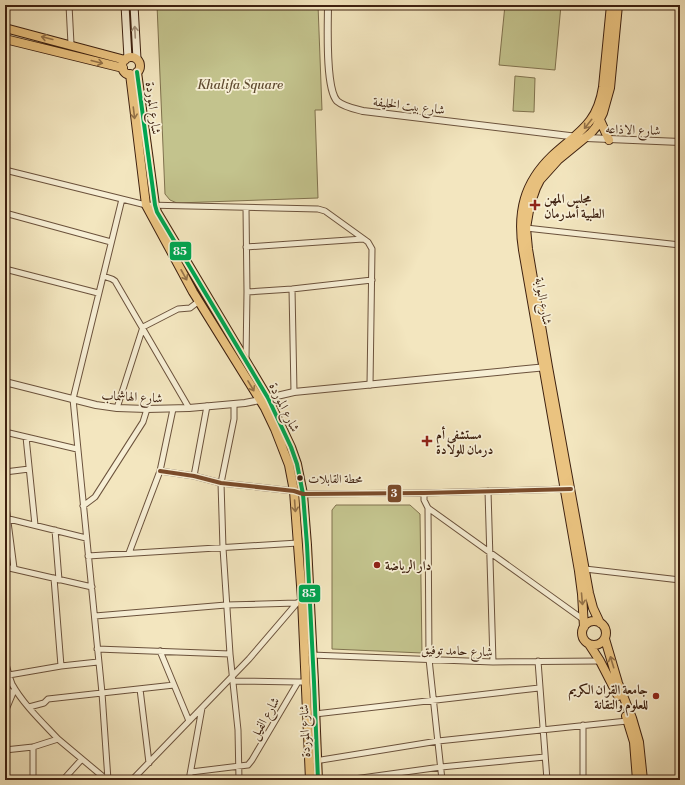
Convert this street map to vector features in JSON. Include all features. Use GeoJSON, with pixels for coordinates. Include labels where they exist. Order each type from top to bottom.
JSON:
{"type":"FeatureCollection","features":[{"type":"Feature","properties":{"kind":"main road"},"geometry":{"type":"LineString","coordinates":[[123,68],[123,65],[127,59],[125,5]]}},
{"type":"Feature","properties":{"kind":"main road"},"geometry":{"type":"LineString","coordinates":[[5,39],[123,68],[125,71],[134,73],[140,64],[137,59],[134,5]]}},
{"type":"Feature","properties":{"kind":"main road","name":"شارع البوابة"},"geometry":{"type":"LineString","coordinates":[[600,623],[593,608],[568,489],[521,237],[521,211],[526,192],[535,176],[552,156],[585,129],[593,118],[601,99],[611,5]]}},
{"type":"Feature","properties":{"kind":"main road","name":"شارع البوابة"},"geometry":{"type":"LineString","coordinates":[[546,367],[528,249],[526,228],[530,205],[540,180],[558,160],[586,138],[600,120],[608,100],[610,88],[618,5]]}},
{"type":"Feature","properties":{"kind":"main road"},"geometry":{"type":"LineString","coordinates":[[5,28],[127,59],[137,59]]}},
{"type":"Feature","properties":{"kind":"main road"},"geometry":{"type":"LineString","coordinates":[[78,57],[81,47]]}},
{"type":"Feature","properties":{"kind":"main road","name":"شارع الموردة"},"geometry":{"type":"LineString","coordinates":[[134,73],[146,205],[193,292],[285,433],[297,464],[303,600]]}},
{"type":"Feature","properties":{"kind":"main road","name":"شارع الموردة"},"geometry":{"type":"LineString","coordinates":[[134,73],[155,205],[167,230],[246,361],[264,399]]}},
{"type":"Feature","properties":{"kind":"main road"},"geometry":{"type":"LineString","coordinates":[[600,120],[609,140]]}},
{"type":"Feature","properties":{"kind":"main road"},"geometry":{"type":"LineString","coordinates":[[193,292],[201,286]]}},
{"type":"Feature","properties":{"kind":"main road","name":"شارع البوابة"},"geometry":{"type":"LineString","coordinates":[[568,489],[579,571],[584,624]]}},
{"type":"Feature","properties":{"kind":"main road","name":"شارع الموردة"},"geometry":{"type":"LineString","coordinates":[[298,492],[298,543],[315,714],[313,761],[310,780]]}},
{"type":"Feature","properties":{"kind":"main road"},"geometry":{"type":"LineString","coordinates":[[637,780],[634,742],[614,687],[600,661],[589,644],[583,639],[582,635],[584,624],[589,622],[600,623],[603,625],[606,632],[605,639],[618,683],[632,718],[639,742],[643,780]]}},
{"type":"Feature","properties":{"kind":"main road"},"geometry":{"type":"LineString","coordinates":[[589,644],[600,644],[605,639]]}},
{"type":"Feature","properties":{"kind":"main road","name":"شارع الموردة"},"geometry":{"type":"LineString","coordinates":[[309,655],[306,682],[313,761],[318,780]]}},
{"type":"Feature","properties":{"kind":"street"},"geometry":{"type":"LineString","coordinates":[[69,5],[71,44]]}},
{"type":"Feature","properties":{"kind":"street","name":"شارع بيت الخليفة"},"geometry":{"type":"LineString","coordinates":[[328,5],[331,86],[334,96],[342,105],[363,111],[586,138]]}},
{"type":"Feature","properties":{"kind":"street","name":"شارع الاذاعه"},"geometry":{"type":"LineString","coordinates":[[586,138],[680,142]]}},
{"type":"Feature","properties":{"kind":"street"},"geometry":{"type":"LineString","coordinates":[[5,170],[146,205],[318,209],[325,211],[364,238],[372,249],[370,385]]}},
{"type":"Feature","properties":{"kind":"street"},"geometry":{"type":"LineString","coordinates":[[108,780],[95,616],[73,399],[122,199]]}},
{"type":"Feature","properties":{"kind":"street"},"geometry":{"type":"LineString","coordinates":[[246,208],[246,361]]}},
{"type":"Feature","properties":{"kind":"street"},"geometry":{"type":"LineString","coordinates":[[5,213],[111,242]]}},
{"type":"Feature","properties":{"kind":"street"},"geometry":{"type":"LineString","coordinates":[[526,228],[680,245]]}},
{"type":"Feature","properties":{"kind":"street"},"geometry":{"type":"LineString","coordinates":[[246,247],[364,238]]}},
{"type":"Feature","properties":{"kind":"street"},"geometry":{"type":"LineString","coordinates":[[5,269],[98,293]]}},
{"type":"Feature","properties":{"kind":"street"},"geometry":{"type":"LineString","coordinates":[[103,276],[115,281],[190,408]]}},
{"type":"Feature","properties":{"kind":"street"},"geometry":{"type":"LineString","coordinates":[[247,292],[292,289],[372,280]]}},
{"type":"Feature","properties":{"kind":"street"},"geometry":{"type":"LineString","coordinates":[[292,289],[294,392]]}},
{"type":"Feature","properties":{"kind":"street"},"geometry":{"type":"LineString","coordinates":[[117,408],[143,327],[178,309],[190,308],[199,301]]}},
{"type":"Feature","properties":{"kind":"street","name":"شارع الهاشماب"},"geometry":{"type":"LineString","coordinates":[[5,382],[96,405],[117,408],[173,409],[234,404],[294,392],[546,367]]}},
{"type":"Feature","properties":{"kind":"street"},"geometry":{"type":"LineString","coordinates":[[234,404],[234,419],[221,483],[222,548],[233,678],[239,780]]}},
{"type":"Feature","properties":{"kind":"street"},"geometry":{"type":"LineString","coordinates":[[194,476],[207,406]]}},
{"type":"Feature","properties":{"kind":"street"},"geometry":{"type":"LineString","coordinates":[[83,506],[95,497],[143,422],[147,409]]}},
{"type":"Feature","properties":{"kind":"street"},"geometry":{"type":"LineString","coordinates":[[129,553],[160,471],[173,409]]}},
{"type":"Feature","properties":{"kind":"street"},"geometry":{"type":"LineString","coordinates":[[5,432],[77,449]]}},
{"type":"Feature","properties":{"kind":"street"},"geometry":{"type":"LineString","coordinates":[[26,437],[35,525]]}},
{"type":"Feature","properties":{"kind":"street"},"geometry":{"type":"LineString","coordinates":[[5,472],[29,469]]}},
{"type":"Feature","properties":{"kind":"street"},"geometry":{"type":"LineString","coordinates":[[160,471],[194,476],[221,483],[298,492],[424,493],[568,489]]}},
{"type":"Feature","properties":{"kind":"street"},"geometry":{"type":"LineString","coordinates":[[488,491],[493,662]]}},
{"type":"Feature","properties":{"kind":"street"},"geometry":{"type":"LineString","coordinates":[[424,493],[424,500],[428,508],[429,660],[442,780]]}},
{"type":"Feature","properties":{"kind":"street"},"geometry":{"type":"LineString","coordinates":[[5,499],[6,518],[14,568]]}},
{"type":"Feature","properties":{"kind":"street"},"geometry":{"type":"LineString","coordinates":[[428,508],[584,624]]}},
{"type":"Feature","properties":{"kind":"street"},"geometry":{"type":"LineString","coordinates":[[6,518],[86,538]]}},
{"type":"Feature","properties":{"kind":"street"},"geometry":{"type":"LineString","coordinates":[[55,530],[61,666]]}},
{"type":"Feature","properties":{"kind":"street"},"geometry":{"type":"LineString","coordinates":[[88,556],[298,543]]}},
{"type":"Feature","properties":{"kind":"street"},"geometry":{"type":"LineString","coordinates":[[5,567],[92,587]]}},
{"type":"Feature","properties":{"kind":"street"},"geometry":{"type":"LineString","coordinates":[[585,569],[680,580]]}},
{"type":"Feature","properties":{"kind":"street"},"geometry":{"type":"LineString","coordinates":[[95,616],[303,600]]}},
{"type":"Feature","properties":{"kind":"street"},"geometry":{"type":"LineString","coordinates":[[132,780],[189,720],[233,678],[303,600]]}},
{"type":"Feature","properties":{"kind":"street"},"geometry":{"type":"LineString","coordinates":[[97,649],[230,654]]}},
{"type":"Feature","properties":{"kind":"street"},"geometry":{"type":"LineString","coordinates":[[160,651],[189,720]]}},
{"type":"Feature","properties":{"kind":"street","name":"شارع حامد توفيق"},"geometry":{"type":"LineString","coordinates":[[309,655],[493,662],[600,661]]}},
{"type":"Feature","properties":{"kind":"street"},"geometry":{"type":"LineString","coordinates":[[5,660],[14,690],[58,739],[108,780]]}},
{"type":"Feature","properties":{"kind":"street"},"geometry":{"type":"LineString","coordinates":[[538,661],[547,780]]}},
{"type":"Feature","properties":{"kind":"street"},"geometry":{"type":"LineString","coordinates":[[9,675],[61,666],[98,662]]}},
{"type":"Feature","properties":{"kind":"street"},"geometry":{"type":"LineString","coordinates":[[233,678],[306,682]]}},
{"type":"Feature","properties":{"kind":"street","name":"شارع الفيل"},"geometry":{"type":"LineString","coordinates":[[239,766],[248,765],[252,760],[298,682]]}},
{"type":"Feature","properties":{"kind":"street"},"geometry":{"type":"LineString","coordinates":[[29,707],[44,703],[48,700],[174,685]]}},
{"type":"Feature","properties":{"kind":"street"},"geometry":{"type":"LineString","coordinates":[[315,714],[539,688]]}},
{"type":"Feature","properties":{"kind":"street"},"geometry":{"type":"LineString","coordinates":[[5,689],[14,690]]}},
{"type":"Feature","properties":{"kind":"street"},"geometry":{"type":"LineString","coordinates":[[140,689],[149,763]]}},
{"type":"Feature","properties":{"kind":"street"},"geometry":{"type":"LineString","coordinates":[[5,712],[14,690]]}},
{"type":"Feature","properties":{"kind":"street"},"geometry":{"type":"LineString","coordinates":[[189,780],[202,708]]}},
{"type":"Feature","properties":{"kind":"street"},"geometry":{"type":"LineString","coordinates":[[313,761],[438,741],[627,721]]}},
{"type":"Feature","properties":{"kind":"street"},"geometry":{"type":"LineString","coordinates":[[583,725],[583,780]]}},
{"type":"Feature","properties":{"kind":"street"},"geometry":{"type":"LineString","coordinates":[[5,750],[33,747],[58,739]]}},
{"type":"Feature","properties":{"kind":"street"},"geometry":{"type":"LineString","coordinates":[[33,747],[33,780]]}},
{"type":"Feature","properties":{"kind":"street"},"geometry":{"type":"LineString","coordinates":[[347,780],[441,767],[545,757]]}},
{"type":"Feature","properties":{"kind":"street"},"geometry":{"type":"LineString","coordinates":[[63,780],[82,759]]}},
{"type":"Feature","properties":{"kind":"street"},"geometry":{"type":"LineString","coordinates":[[191,772],[239,766]]}},
{"type":"Feature","properties":{"kind":"green space","name":"Khalifa Square"},"geometry":{"type":"Polygon","coordinates":[[[157,5],[318,5],[322,110],[315,110],[318,198],[177,203],[170,200],[165,194],[157,5]]]}},
{"type":"Feature","properties":{"kind":"green space"},"geometry":{"type":"Polygon","coordinates":[[[505,5],[561,5],[555,70],[499,65],[505,5]]]}},
{"type":"Feature","properties":{"kind":"green space"},"geometry":{"type":"Polygon","coordinates":[[[515,76],[535,78],[534,112],[513,111],[515,76]]]}},
{"type":"Feature","properties":{"kind":"green space","name":"دار الرياضة"},"geometry":{"type":"Polygon","coordinates":[[[336,505],[410,505],[420,514],[422,653],[332,649],[332,510],[336,505]]]}},
{"type":"Feature","properties":{"kind":"transit line","name":"85"},"geometry":{"type":"LineString","coordinates":[[137,72],[157,212],[268,398],[291,447],[297,464],[303,494],[307,545],[318,780]]}},
{"type":"Feature","properties":{"kind":"transit line","name":"3"},"geometry":{"type":"LineString","coordinates":[[160,471],[194,476],[221,483],[294,491],[303,494],[424,493],[571,489]]}},
{"type":"Feature","properties":{"kind":"place","name":"مجلس المهن الطبية أمدرمان"},"geometry":{"type":"Point","coordinates":[535,205]}},
{"type":"Feature","properties":{"kind":"place","name":"مستشفى أم درمان للولادة"},"geometry":{"type":"Point","coordinates":[427,441]}},
{"type":"Feature","properties":{"kind":"place","name":"محطة القابلات"},"geometry":{"type":"Point","coordinates":[300,478]}},
{"type":"Feature","properties":{"kind":"place","name":"دار الرياضة"},"geometry":{"type":"Point","coordinates":[377,565]}},
{"type":"Feature","properties":{"kind":"place","name":"جامعة القران الكريم للعلوم والتقانة"},"geometry":{"type":"Point","coordinates":[656,696]}}]}
